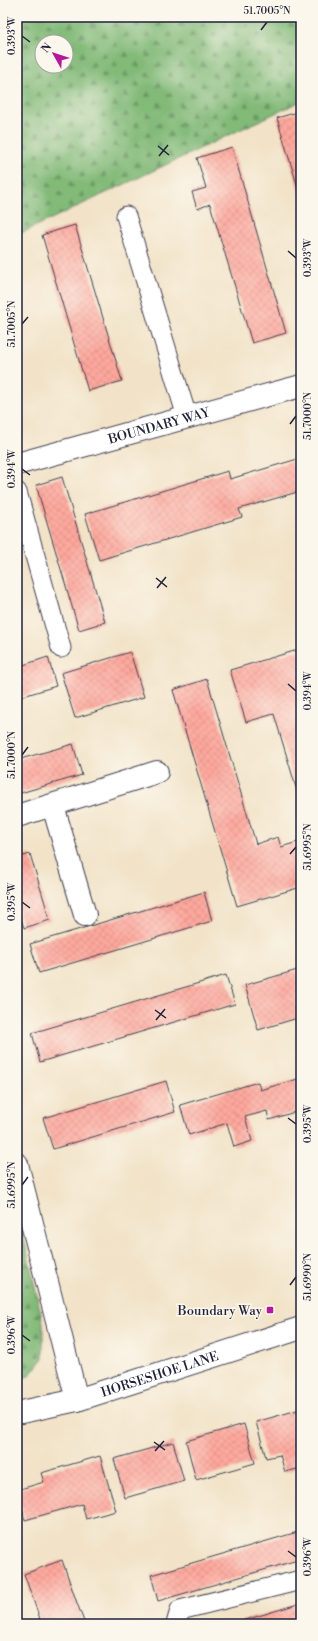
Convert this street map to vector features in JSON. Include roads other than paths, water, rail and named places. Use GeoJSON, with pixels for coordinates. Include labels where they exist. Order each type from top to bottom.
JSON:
{"type":"FeatureCollection","features":[{"type":"Feature","properties":{"kind":"street","name":"BOUNDARY WAY"},"geometry":{"type":"LineString","coordinates":[[17,464],[301,386]]}},
{"type":"Feature","properties":{"kind":"street"},"geometry":{"type":"LineString","coordinates":[[17,816],[53,806],[157,772]]}},
{"type":"Feature","properties":{"kind":"street"},"geometry":{"type":"LineString","coordinates":[[53,806],[85,915]]}},
{"type":"Feature","properties":{"kind":"street"},"geometry":{"type":"LineString","coordinates":[[17,1164],[77,1400]]}},
{"type":"Feature","properties":{"kind":"street","name":"HORSESHOE LANE"},"geometry":{"type":"LineString","coordinates":[[17,1413],[77,1400],[301,1328]]}},
{"type":"Feature","properties":{"kind":"lane"},"geometry":{"type":"LineString","coordinates":[[126,216],[187,417]]}},
{"type":"Feature","properties":{"kind":"lane"},"geometry":{"type":"LineString","coordinates":[[17,492],[61,648]]}},
{"type":"Feature","properties":{"kind":"lane"},"geometry":{"type":"LineString","coordinates":[[176,1624],[180,1610],[301,1580]]}},
{"type":"Feature","properties":{"kind":"place","name":"Boundary Way"},"geometry":{"type":"Point","coordinates":[270,1310]}}]}
